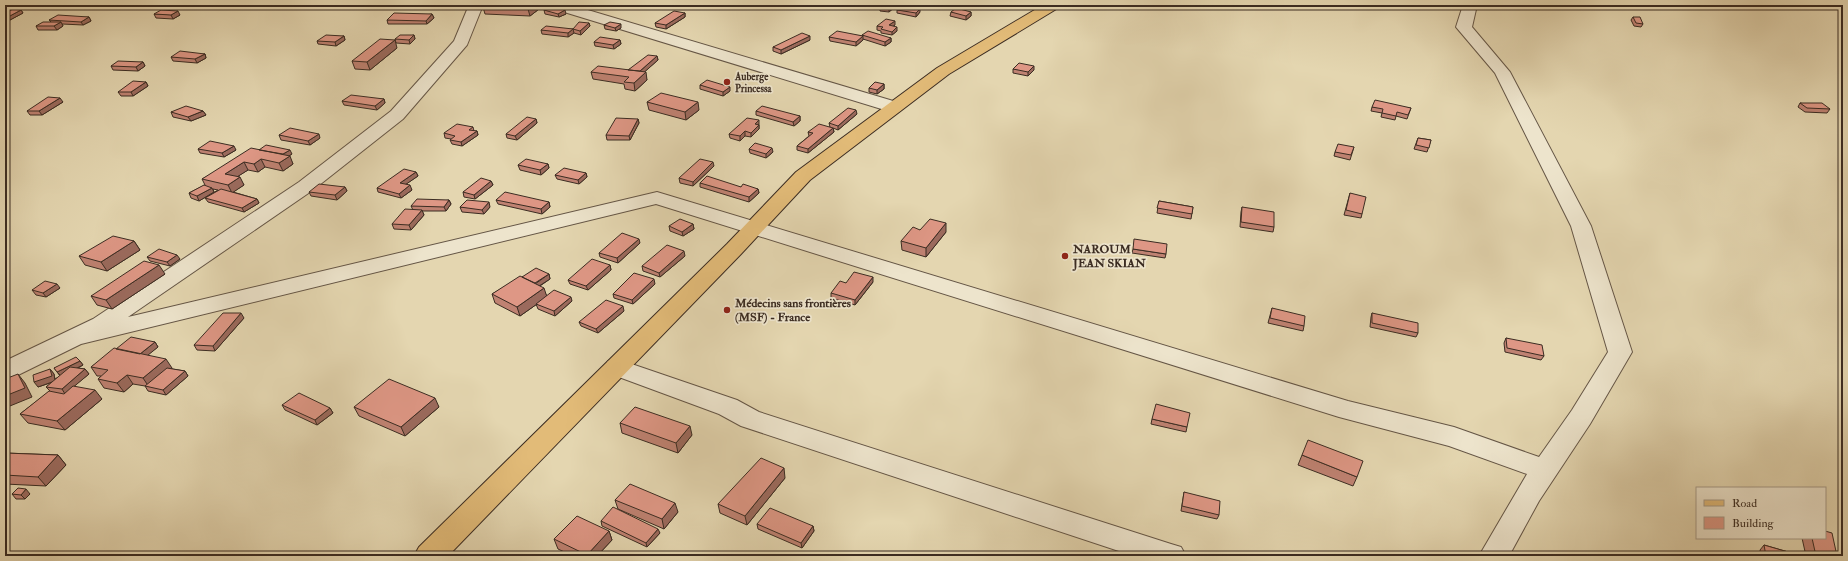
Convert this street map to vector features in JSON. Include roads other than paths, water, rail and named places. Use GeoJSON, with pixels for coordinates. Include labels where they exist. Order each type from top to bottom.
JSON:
{"type":"FeatureCollection","features":[{"type":"Feature","properties":{"kind":"main road"},"geometry":{"type":"LineString","coordinates":[[429,556],[754,228],[803,176],[943,71],[1053,5]]}},
{"type":"Feature","properties":{"kind":"street"},"geometry":{"type":"LineString","coordinates":[[5,370],[101,324],[306,186],[397,115],[462,42],[476,5]]}},
{"type":"Feature","properties":{"kind":"street"},"geometry":{"type":"LineString","coordinates":[[556,5],[894,107]]}},
{"type":"Feature","properties":{"kind":"street"},"geometry":{"type":"LineString","coordinates":[[1470,5],[1464,27],[1502,72],[1581,226],[1620,352],[1581,417],[1529,494],[1494,556]]}},
{"type":"Feature","properties":{"kind":"street"},"geometry":{"type":"LineString","coordinates":[[72,338],[657,198],[1348,410],[1454,437],[1545,470]]}},
{"type":"Feature","properties":{"kind":"street"},"geometry":{"type":"LineString","coordinates":[[617,367],[728,407],[750,419],[1171,556]]}},
{"type":"Feature","properties":{"kind":"place","name":"Auberge Princessa"},"geometry":{"type":"Point","coordinates":[727,82]}},
{"type":"Feature","properties":{"kind":"place","name":"NAROUM JEAN SKIAN"},"geometry":{"type":"Point","coordinates":[1065,256]}},
{"type":"Feature","properties":{"kind":"place","name":"Médecins sans frontières (MSF) - France"},"geometry":{"type":"Point","coordinates":[727,310]}}]}
